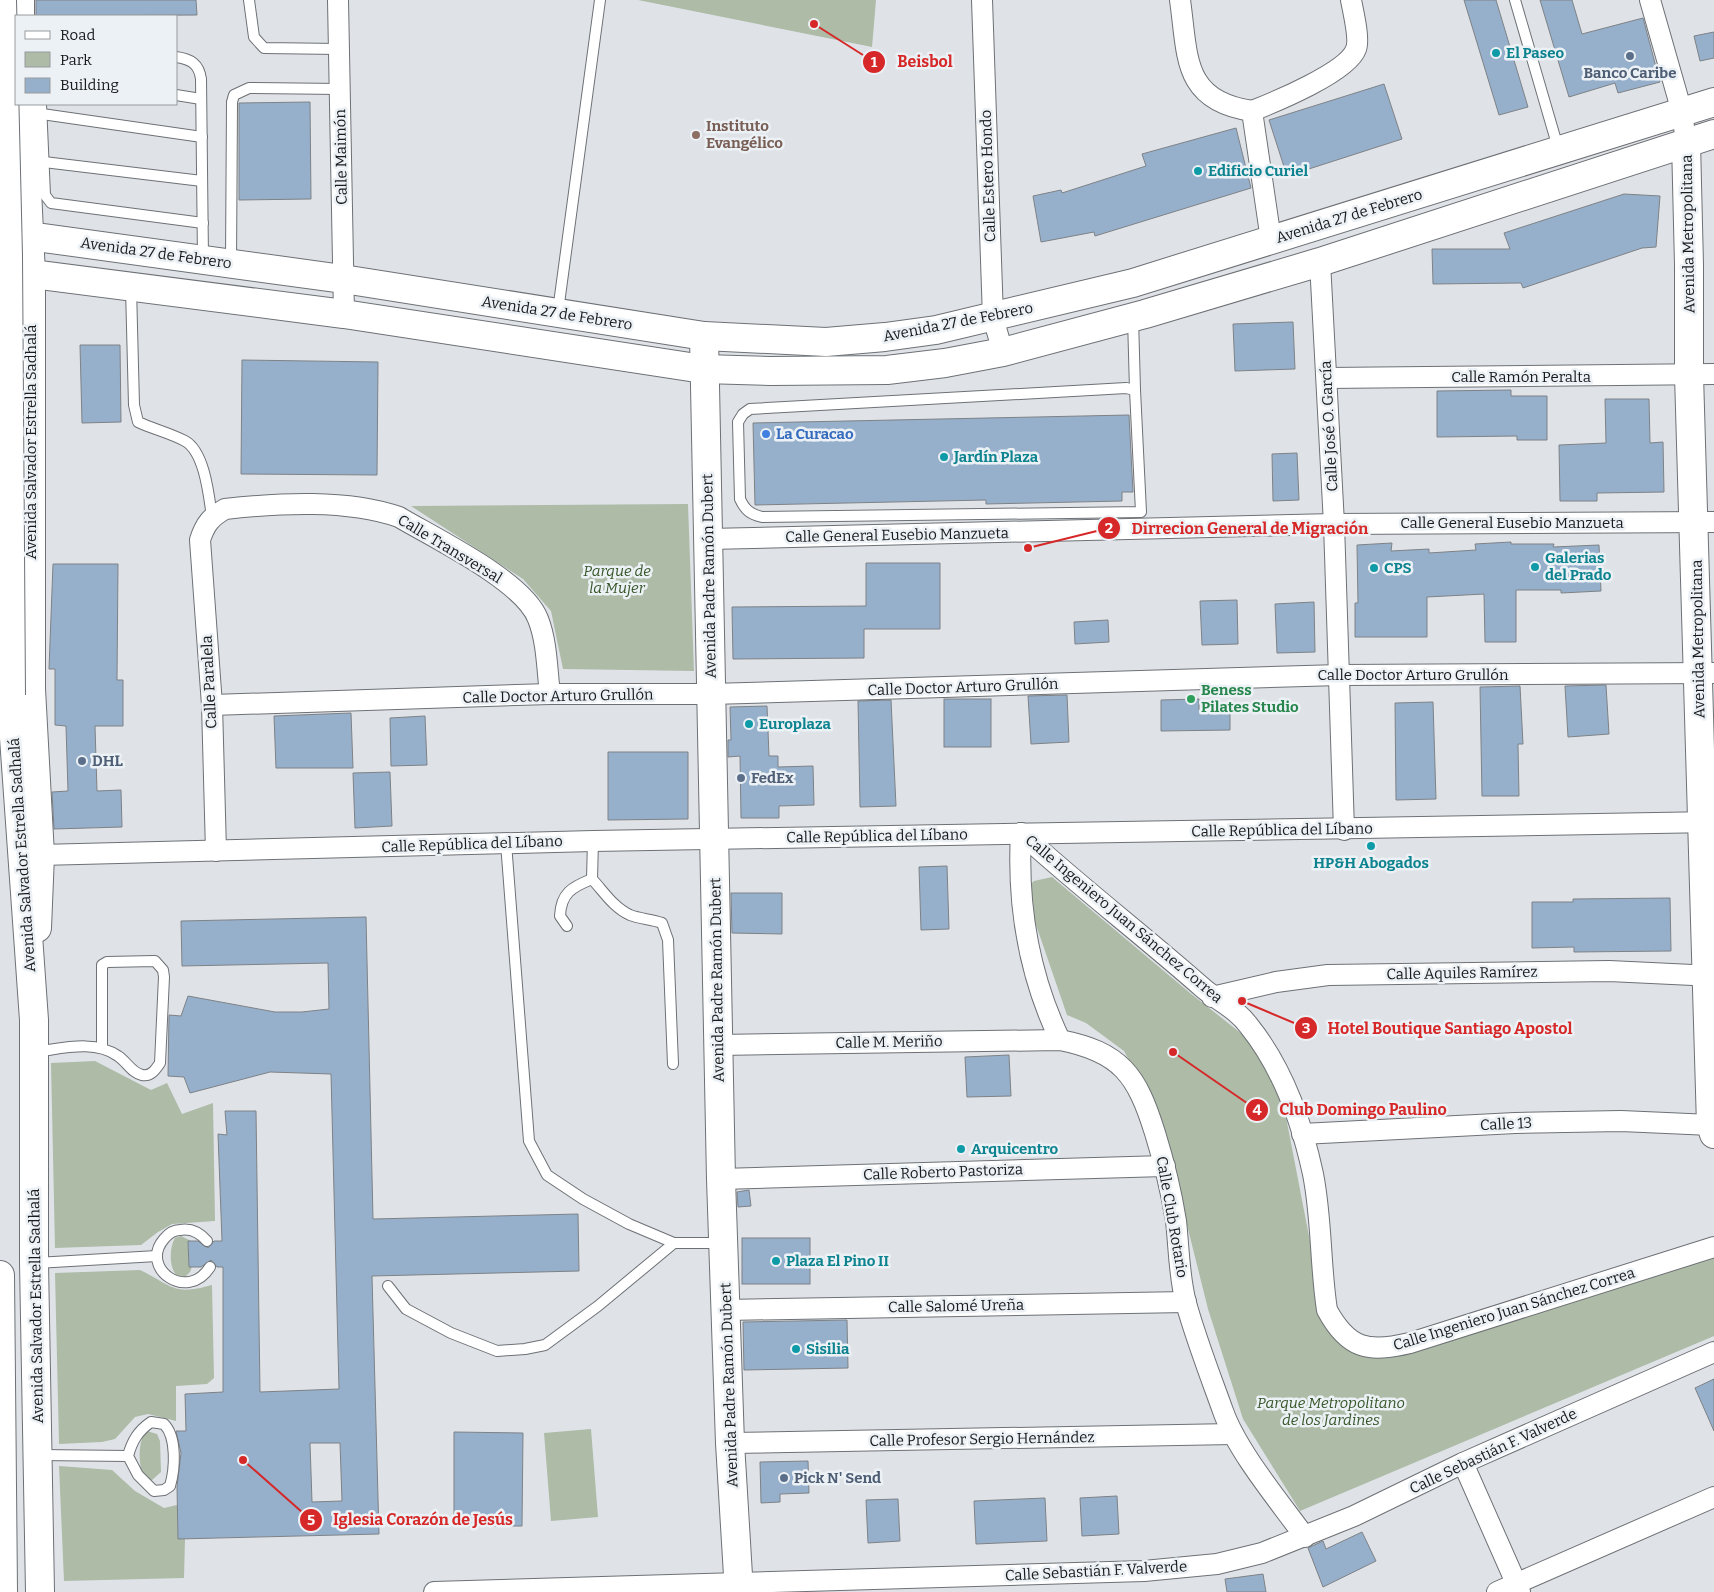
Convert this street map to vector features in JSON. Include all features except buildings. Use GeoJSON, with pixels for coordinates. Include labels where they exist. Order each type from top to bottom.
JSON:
{"type":"FeatureCollection","features":[{"type":"Feature","properties":{"kind":"main road","name":"Avenida Salvador Estrella Sadhalá"},"geometry":{"type":"LineString","coordinates":[[2,0],[8,256],[12,695],[34,1020]]}},
{"type":"Feature","properties":{"kind":"main road"},"geometry":{"type":"LineString","coordinates":[[20,0],[20,15]]}},
{"type":"Feature","properties":{"kind":"main road","name":"Avenida 27 de Febrero"},"geometry":{"type":"LineString","coordinates":[[0,232],[344,279],[704,336],[826,342],[886,337],[993,318],[1133,283],[1559,152],[1714,102]]}},
{"type":"Feature","properties":{"kind":"main road","name":"Avenida Salvador Estrella Sadhalá"},"geometry":{"type":"LineString","coordinates":[[35,107],[29,236],[31,275],[31,689],[40,855],[33,1053],[34,1263],[40,1592]]}},
{"type":"Feature","properties":{"kind":"main road"},"geometry":{"type":"LineString","coordinates":[[0,270],[344,314],[704,369],[770,371],[887,370],[945,363],[1003,352],[1133,317],[1320,262],[1714,134]]}},
{"type":"Feature","properties":{"kind":"main road","name":"Avenida Metropolitana"},"geometry":{"type":"LineString","coordinates":[[1686,142],[1689,255],[1702,375],[1712,1130]]}},
{"type":"Feature","properties":{"kind":"main road","name":"Avenida Padre Ramón Dubert"},"geometry":{"type":"LineString","coordinates":[[704,336],[710,539],[720,1179],[724,1243],[730,1443],[738,1587]]}},
{"type":"Feature","properties":{"kind":"main road"},"geometry":{"type":"LineString","coordinates":[[0,1275],[3,1592]]}},
{"type":"Feature","properties":{"kind":"street","name":"Calle Maimón"},"geometry":{"type":"LineString","coordinates":[[338,0],[344,314]]}},
{"type":"Feature","properties":{"kind":"street","name":"Calle Estero Hondo"},"geometry":{"type":"LineString","coordinates":[[982,0],[993,318],[1003,352]]}},
{"type":"Feature","properties":{"kind":"street"},"geometry":{"type":"LineString","coordinates":[[1180,0],[1191,70],[1198,85],[1218,102],[1231,108],[1252,110],[1277,101],[1339,69],[1350,59],[1357,49],[1351,0]]}},
{"type":"Feature","properties":{"kind":"street"},"geometry":{"type":"LineString","coordinates":[[1650,0],[1682,112],[1686,142]]}},
{"type":"Feature","properties":{"kind":"street"},"geometry":{"type":"LineString","coordinates":[[1252,110],[1271,240]]}},
{"type":"Feature","properties":{"kind":"street","name":"Calle José O. García"},"geometry":{"type":"LineString","coordinates":[[1320,262],[1334,524],[1344,830]]}},
{"type":"Feature","properties":{"kind":"street","name":"Calle Ramón Peralta"},"geometry":{"type":"LineString","coordinates":[[1327,378],[1702,375]]}},
{"type":"Feature","properties":{"kind":"street","name":"Calle Transversal"},"geometry":{"type":"LineString","coordinates":[[212,517],[225,509],[240,507],[330,504],[398,516],[493,573],[526,599],[534,610],[541,627],[550,694]]}},
{"type":"Feature","properties":{"kind":"street","name":"Calle Paralela"},"geometry":{"type":"LineString","coordinates":[[212,517],[204,527],[200,540],[212,705],[216,851]]}},
{"type":"Feature","properties":{"kind":"street","name":"Calle General Eusebio Manzueta"},"geometry":{"type":"LineString","coordinates":[[710,539],[1334,524],[1704,522]]}},
{"type":"Feature","properties":{"kind":"street","name":"Calle Doctor Arturo Grullón"},"geometry":{"type":"LineString","coordinates":[[212,705],[550,694],[711,694],[1340,675],[1707,674]]}},
{"type":"Feature","properties":{"kind":"street","name":"Calle República del Líbano"},"geometry":{"type":"LineString","coordinates":[[40,855],[593,841],[1021,833],[1344,830],[1708,822]]}},
{"type":"Feature","properties":{"kind":"street"},"geometry":{"type":"LineString","coordinates":[[1021,833],[1020,897],[1023,922],[1042,995],[1060,1040]]}},
{"type":"Feature","properties":{"kind":"street","name":"Calle Ingeniero Juan Sánchez Correa"},"geometry":{"type":"LineString","coordinates":[[1021,833],[1062,870],[1145,936],[1212,997],[1234,1009],[1264,1046],[1287,1094],[1302,1134],[1313,1175],[1327,1310],[1337,1329],[1362,1347],[1389,1348],[1410,1343],[1714,1247]]}},
{"type":"Feature","properties":{"kind":"street","name":"Calle Aquiles Ramírez"},"geometry":{"type":"LineString","coordinates":[[1212,997],[1276,982],[1328,975],[1609,971],[1709,976]]}},
{"type":"Feature","properties":{"kind":"street","name":"Calle M. Meriño"},"geometry":{"type":"LineString","coordinates":[[718,1045],[1060,1040]]}},
{"type":"Feature","properties":{"kind":"street","name":"Calle Club Rotario"},"geometry":{"type":"LineString","coordinates":[[1060,1040],[1095,1049],[1117,1062],[1138,1086],[1165,1166],[1175,1218],[1186,1302],[1233,1434],[1305,1537]]}},
{"type":"Feature","properties":{"kind":"street","name":"Calle 13"},"geometry":{"type":"LineString","coordinates":[[1302,1134],[1515,1123],[1621,1121],[1712,1130]]}},
{"type":"Feature","properties":{"kind":"street","name":"Calle Roberto Pastoriza"},"geometry":{"type":"LineString","coordinates":[[720,1179],[1165,1166]]}},
{"type":"Feature","properties":{"kind":"street","name":"Calle Salomé Ureña"},"geometry":{"type":"LineString","coordinates":[[726,1310],[1186,1302]]}},
{"type":"Feature","properties":{"kind":"street","name":"Calle Sebastián F. Valverde"},"geometry":{"type":"LineString","coordinates":[[434,1592],[738,1587],[1144,1571],[1217,1564],[1262,1554],[1305,1537],[1354,1516],[1463,1462],[1714,1352]]}},
{"type":"Feature","properties":{"kind":"street","name":"Calle Profesor Sergio Hernández"},"geometry":{"type":"LineString","coordinates":[[730,1443],[1233,1434]]}},
{"type":"Feature","properties":{"kind":"street"},"geometry":{"type":"LineString","coordinates":[[1463,1462],[1518,1588]]}},
{"type":"Feature","properties":{"kind":"street"},"geometry":{"type":"LineString","coordinates":[[1497,1592],[1518,1588],[1714,1497]]}},
{"type":"Feature","properties":{"kind":"lane"},"geometry":{"type":"LineString","coordinates":[[249,0],[254,37],[264,48],[339,50]]}},
{"type":"Feature","properties":{"kind":"lane"},"geometry":{"type":"LineString","coordinates":[[558,313],[600,0]]}},
{"type":"Feature","properties":{"kind":"lane"},"geometry":{"type":"LineString","coordinates":[[1515,0],[1559,152]]}},
{"type":"Feature","properties":{"kind":"lane"},"geometry":{"type":"LineString","coordinates":[[178,58],[194,63],[200,70],[204,260]]}},
{"type":"Feature","properties":{"kind":"lane"},"geometry":{"type":"LineString","coordinates":[[231,264],[232,102],[234,94],[249,88],[340,89]]}},
{"type":"Feature","properties":{"kind":"lane"},"geometry":{"type":"LineString","coordinates":[[178,95],[201,99]]}},
{"type":"Feature","properties":{"kind":"lane"},"geometry":{"type":"LineString","coordinates":[[202,137],[35,107],[44,162],[45,195],[51,203],[203,223]]}},
{"type":"Feature","properties":{"kind":"lane"},"geometry":{"type":"LineString","coordinates":[[44,162],[202,180]]}},
{"type":"Feature","properties":{"kind":"lane"},"geometry":{"type":"LineString","coordinates":[[130,287],[134,405],[138,422],[187,442],[199,459],[207,482],[212,517]]}},
{"type":"Feature","properties":{"kind":"lane"},"geometry":{"type":"LineString","coordinates":[[1133,317],[1141,512],[762,517],[753,515],[744,509],[740,499],[738,422],[743,414],[750,409],[1126,388],[1135,390]]}},
{"type":"Feature","properties":{"kind":"lane"},"geometry":{"type":"LineString","coordinates":[[593,841],[592,879],[617,908],[632,916],[648,917],[662,923],[668,940],[673,1064]]}},
{"type":"Feature","properties":{"kind":"lane"},"geometry":{"type":"LineString","coordinates":[[506,843],[529,1140],[547,1175],[606,1211],[674,1243],[724,1243]]}},
{"type":"Feature","properties":{"kind":"lane"},"geometry":{"type":"LineString","coordinates":[[567,926],[560,916],[561,902],[568,892],[592,879]]}},
{"type":"Feature","properties":{"kind":"lane"},"geometry":{"type":"LineString","coordinates":[[33,1053],[78,1047],[102,1048],[119,1056],[136,1072],[144,1076],[152,1074],[160,1064],[164,977],[163,970],[155,961],[107,962],[102,966],[102,1048]]}},
{"type":"Feature","properties":{"kind":"lane"},"geometry":{"type":"LineString","coordinates":[[207,1242],[202,1235],[191,1230],[179,1230],[168,1234],[160,1244],[157,1256],[160,1267],[167,1277],[178,1282],[190,1283],[201,1278],[210,1267]]}},
{"type":"Feature","properties":{"kind":"lane"},"geometry":{"type":"LineString","coordinates":[[388,1286],[406,1308],[451,1332],[497,1351],[525,1349],[545,1345],[598,1306],[674,1243]]}},
{"type":"Feature","properties":{"kind":"lane"},"geometry":{"type":"LineString","coordinates":[[34,1263],[157,1256]]}},
{"type":"Feature","properties":{"kind":"lane"},"geometry":{"type":"LineString","coordinates":[[151,1422],[164,1424],[171,1435],[173,1457],[170,1486],[164,1490],[154,1491],[138,1475],[128,1456],[142,1428],[151,1422]]}},
{"type":"Feature","properties":{"kind":"lane"},"geometry":{"type":"LineString","coordinates":[[38,1455],[128,1456]]}},
{"type":"Feature","properties":{"kind":"green space"},"geometry":{"type":"Polygon","coordinates":[[[638,0],[876,0],[872,47],[638,0]]]}},
{"type":"Feature","properties":{"kind":"green space","name":"Parque de la Mujer"},"geometry":{"type":"Polygon","coordinates":[[[688,504],[694,671],[563,669],[551,611],[523,579],[411,506],[688,504]]]}},
{"type":"Feature","properties":{"kind":"green space","name":"Parque Metropolitano de los Jardines"},"geometry":{"type":"Polygon","coordinates":[[[1052,877],[1190,993],[1275,1060],[1318,1283],[1338,1331],[1394,1352],[1714,1239],[1714,1336],[1300,1511],[1243,1419],[1208,1309],[1154,1105],[1124,1051],[1086,1023],[1067,1015],[1024,890],[1034,881],[1052,877]]]}},
{"type":"Feature","properties":{"kind":"green space"},"geometry":{"type":"Polygon","coordinates":[[[95,1061],[151,1090],[167,1083],[182,1114],[213,1103],[215,1221],[172,1224],[141,1245],[55,1248],[51,1063],[95,1061]]]}},
{"type":"Feature","properties":{"kind":"green space"},"geometry":{"type":"Polygon","coordinates":[[[181,1236],[191,1241],[188,1242],[189,1267],[192,1267],[185,1277],[177,1276],[171,1263],[173,1242],[175,1238],[181,1236]]]}},
{"type":"Feature","properties":{"kind":"green space"},"geometry":{"type":"Polygon","coordinates":[[[140,1270],[174,1288],[189,1290],[212,1285],[214,1378],[207,1384],[176,1386],[176,1421],[148,1414],[135,1417],[115,1439],[102,1442],[59,1444],[55,1273],[140,1270]]]}},
{"type":"Feature","properties":{"kind":"green space"},"geometry":{"type":"Polygon","coordinates":[[[591,1429],[598,1517],[551,1521],[544,1433],[591,1429]]]}},
{"type":"Feature","properties":{"kind":"green space"},"geometry":{"type":"Polygon","coordinates":[[[147,1431],[157,1434],[160,1441],[161,1472],[152,1480],[145,1479],[140,1462],[141,1440],[147,1431]]]}},
{"type":"Feature","properties":{"kind":"green space"},"geometry":{"type":"Polygon","coordinates":[[[59,1466],[112,1470],[135,1491],[164,1508],[177,1505],[185,1539],[184,1578],[64,1581],[59,1466]]]}},
{"type":"Feature","properties":{"kind":"place","name":"Beisbol"},"geometry":{"type":"Point","coordinates":[814,24]}},
{"type":"Feature","properties":{"kind":"place","name":"El Paseo"},"geometry":{"type":"Point","coordinates":[1496,53]}},
{"type":"Feature","properties":{"kind":"place","name":"Banco Caribe"},"geometry":{"type":"Point","coordinates":[1630,56]}},
{"type":"Feature","properties":{"kind":"place","name":"Instituto Evangélico"},"geometry":{"type":"Point","coordinates":[696,135]}},
{"type":"Feature","properties":{"kind":"place","name":"Edificio Curiel"},"geometry":{"type":"Point","coordinates":[1198,171]}},
{"type":"Feature","properties":{"kind":"place","name":"La Curacao"},"geometry":{"type":"Point","coordinates":[766,434]}},
{"type":"Feature","properties":{"kind":"place","name":"Jardín Plaza"},"geometry":{"type":"Point","coordinates":[944,457]}},
{"type":"Feature","properties":{"kind":"place","name":"Dirrecion General de Migración"},"geometry":{"type":"Point","coordinates":[1028,548]}},
{"type":"Feature","properties":{"kind":"place","name":"Galerias del Prado"},"geometry":{"type":"Point","coordinates":[1535,567]}},
{"type":"Feature","properties":{"kind":"place","name":"CPS"},"geometry":{"type":"Point","coordinates":[1374,568]}},
{"type":"Feature","properties":{"kind":"place","name":"Beness Pilates Studio"},"geometry":{"type":"Point","coordinates":[1191,699]}},
{"type":"Feature","properties":{"kind":"place","name":"Europlaza"},"geometry":{"type":"Point","coordinates":[749,724]}},
{"type":"Feature","properties":{"kind":"place","name":"DHL"},"geometry":{"type":"Point","coordinates":[82,761]}},
{"type":"Feature","properties":{"kind":"place","name":"FedEx"},"geometry":{"type":"Point","coordinates":[741,778]}},
{"type":"Feature","properties":{"kind":"place","name":"HP&H Abogados"},"geometry":{"type":"Point","coordinates":[1371,846]}},
{"type":"Feature","properties":{"kind":"place","name":"Hotel Boutique Santiago Apostol"},"geometry":{"type":"Point","coordinates":[1242,1001]}},
{"type":"Feature","properties":{"kind":"place","name":"Club Domingo Paulino"},"geometry":{"type":"Point","coordinates":[1173,1052]}},
{"type":"Feature","properties":{"kind":"place","name":"Arquicentro"},"geometry":{"type":"Point","coordinates":[961,1149]}},
{"type":"Feature","properties":{"kind":"place","name":"Plaza El Pino II"},"geometry":{"type":"Point","coordinates":[776,1261]}},
{"type":"Feature","properties":{"kind":"place","name":"Sisilia"},"geometry":{"type":"Point","coordinates":[796,1349]}},
{"type":"Feature","properties":{"kind":"place","name":"Iglesia Corazón de Jesús"},"geometry":{"type":"Point","coordinates":[243,1460]}},
{"type":"Feature","properties":{"kind":"place","name":"Pick N' Send"},"geometry":{"type":"Point","coordinates":[784,1478]}}]}
